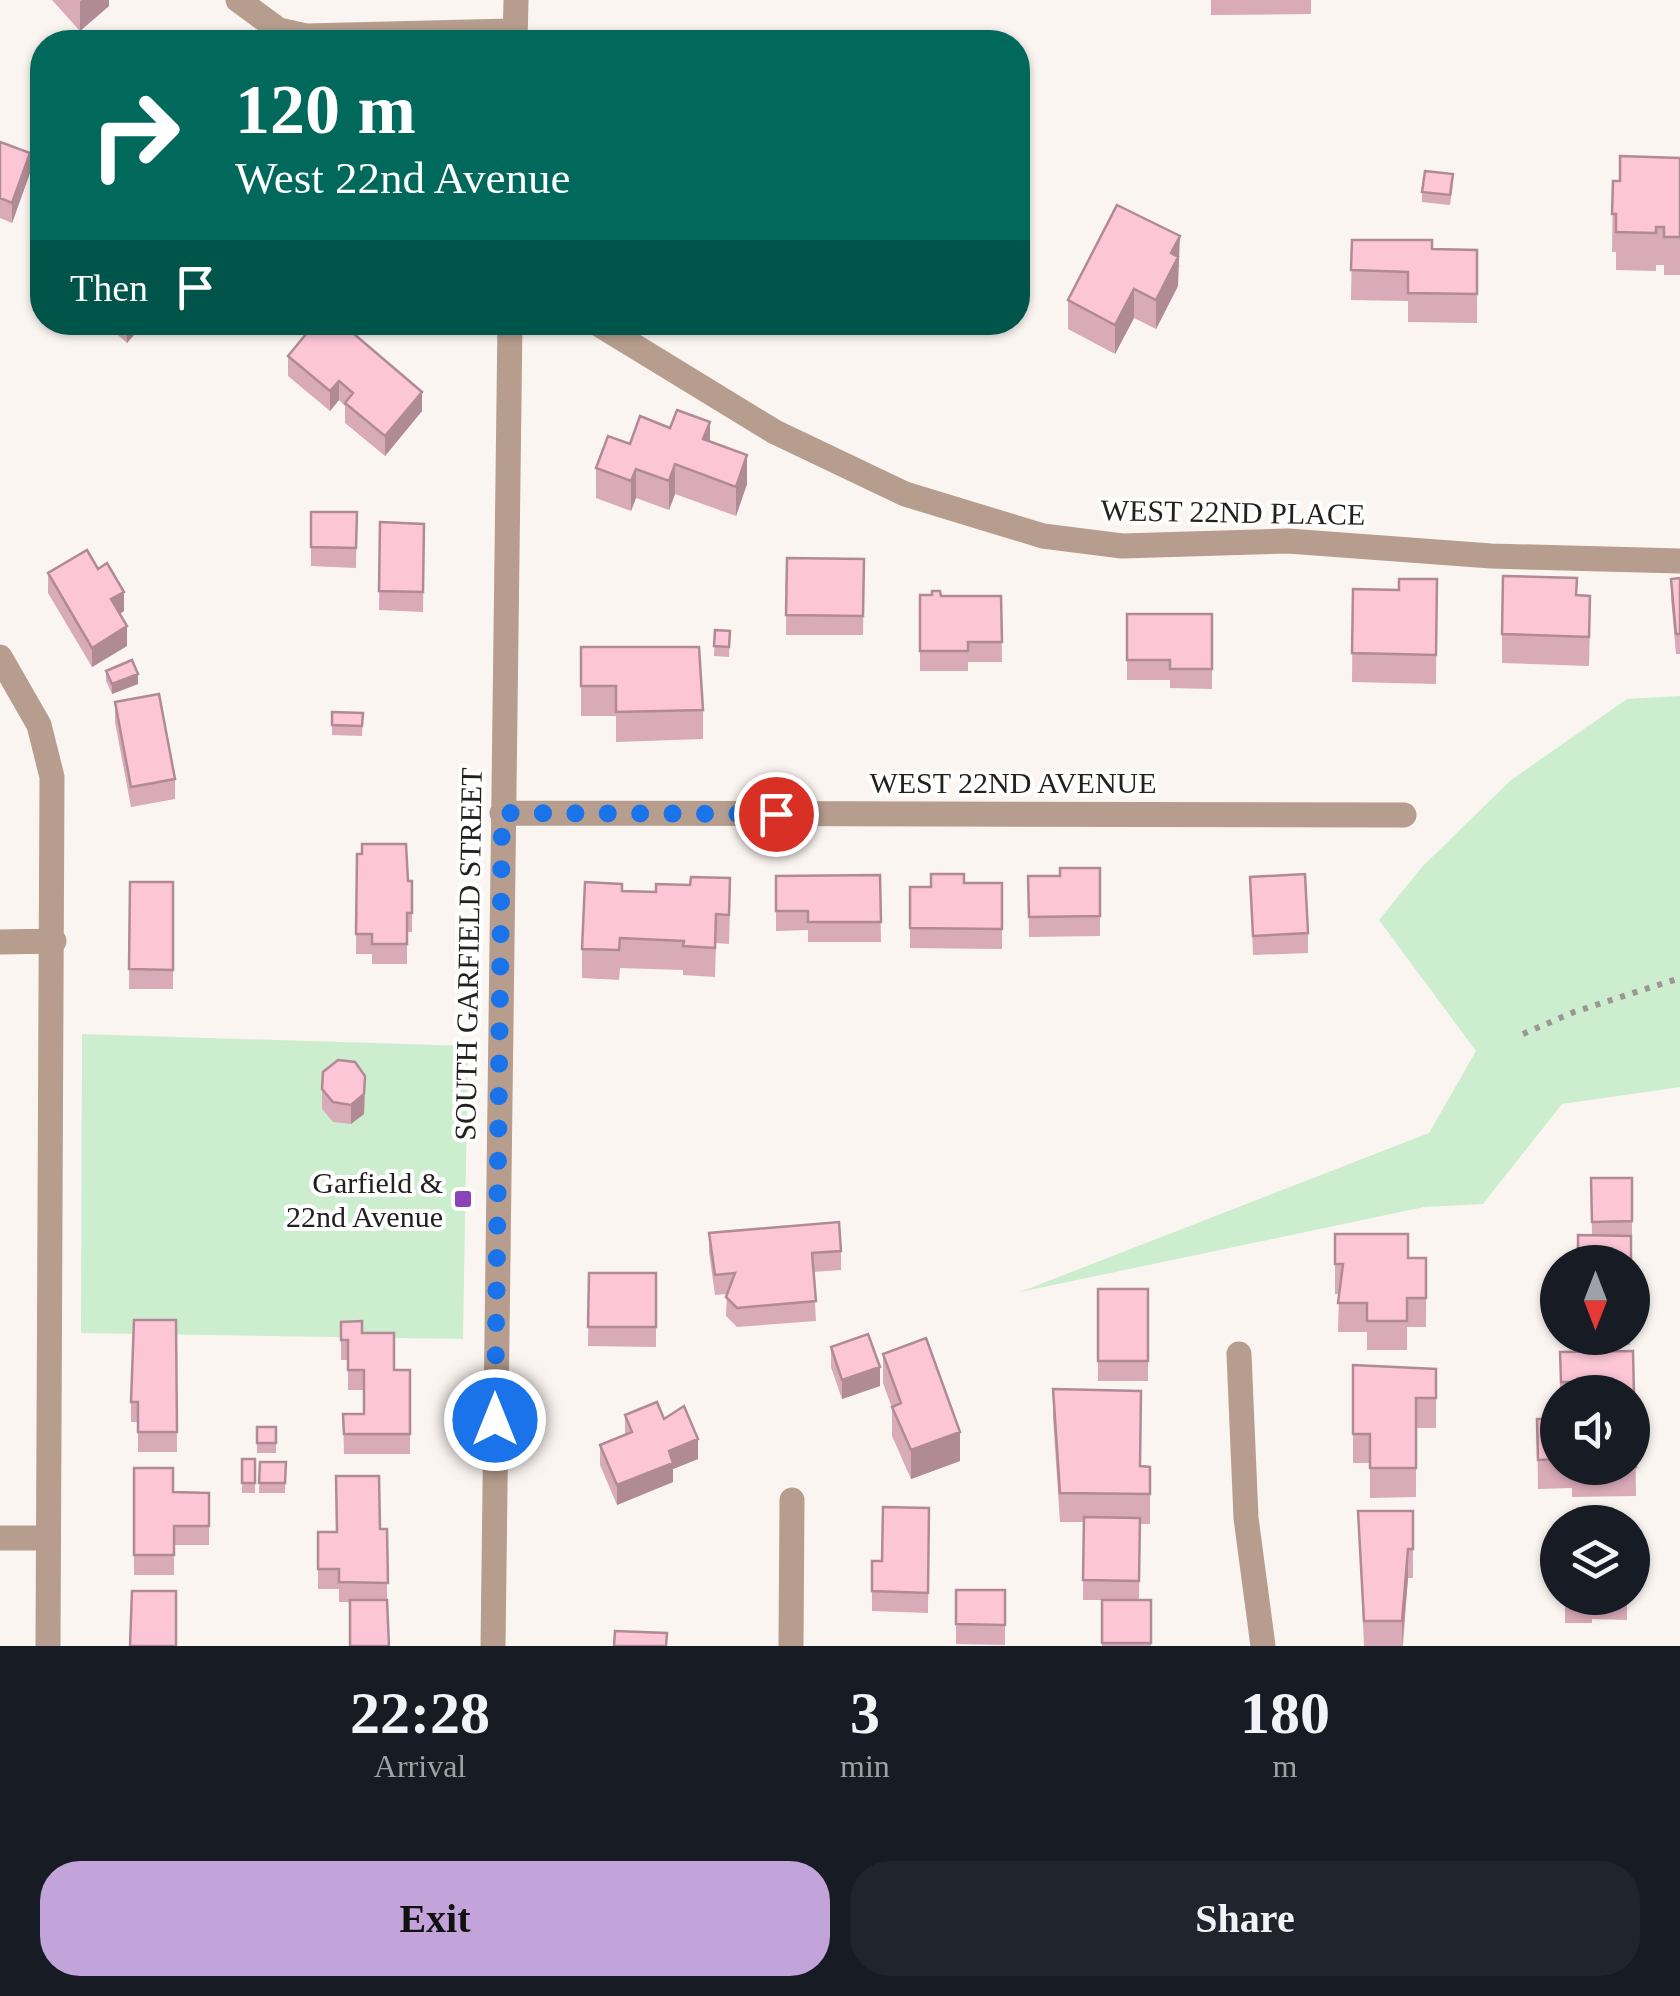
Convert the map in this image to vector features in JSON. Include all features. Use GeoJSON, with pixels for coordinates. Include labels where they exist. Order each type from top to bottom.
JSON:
{"type":"FeatureCollection","features":[{"type":"Feature","properties":{"kind":"street"},"geometry":{"type":"LineString","coordinates":[[238,0],[279,30]]}},
{"type":"Feature","properties":{"kind":"street"},"geometry":{"type":"LineString","coordinates":[[515,30],[516,0]]}},
{"type":"Feature","properties":{"kind":"street","name":"SOUTH GARFIELD STREET"},"geometry":{"type":"LineString","coordinates":[[493,1646],[510,335]]}},
{"type":"Feature","properties":{"kind":"street","name":"WEST 22ND PLACE"},"geometry":{"type":"LineString","coordinates":[[616,335],[775,432],[905,494],[1043,536],[1122,546],[1288,542],[1491,556],[1680,560]]}},
{"type":"Feature","properties":{"kind":"street"},"geometry":{"type":"LineString","coordinates":[[0,657],[15,676],[39,725],[52,777],[48,1646]]}},
{"type":"Feature","properties":{"kind":"street","name":"WEST 22ND AVENUE"},"geometry":{"type":"LineString","coordinates":[[502,813],[1404,815]]}},
{"type":"Feature","properties":{"kind":"street"},"geometry":{"type":"LineString","coordinates":[[0,942],[54,941]]}},
{"type":"Feature","properties":{"kind":"street"},"geometry":{"type":"LineString","coordinates":[[1239,1354],[1246,1518],[1263,1646]]}},
{"type":"Feature","properties":{"kind":"street"},"geometry":{"type":"LineString","coordinates":[[791,1646],[792,1500]]}},
{"type":"Feature","properties":{"kind":"street"},"geometry":{"type":"LineString","coordinates":[[0,1538],[48,1538]]}},
{"type":"Feature","properties":{"kind":"path"},"geometry":{"type":"LineString","coordinates":[[1524,1034],[1574,1012],[1680,978]]}},
{"type":"Feature","properties":{"kind":"green space"},"geometry":{"type":"Polygon","coordinates":[[[1680,696],[1680,1087],[1562,1104],[1483,1204],[1424,1207],[1020,1292],[1429,1133],[1476,1051],[1379,920],[1422,867],[1511,780],[1627,699],[1680,696]]]}},
{"type":"Feature","properties":{"kind":"green space"},"geometry":{"type":"Polygon","coordinates":[[[82,1034],[468,1046],[463,1339],[81,1333],[82,1034]]]}},
{"type":"Feature","properties":{"kind":"building"},"geometry":{"type":"Polygon","coordinates":[[[0,142],[30,153],[12,203],[0,198],[0,142]]]}},
{"type":"Feature","properties":{"kind":"building"},"geometry":{"type":"Polygon","coordinates":[[[1620,156],[1680,158],[1680,237],[1664,237],[1664,227],[1656,227],[1656,233],[1616,232],[1613,181],[1620,181],[1620,156]]]}},
{"type":"Feature","properties":{"kind":"building"},"geometry":{"type":"Polygon","coordinates":[[[1425,171],[1453,174],[1450,195],[1422,192],[1425,171]]]}},
{"type":"Feature","properties":{"kind":"building"},"geometry":{"type":"Polygon","coordinates":[[[1117,205],[1180,236],[1171,253],[1178,257],[1156,300],[1134,289],[1115,325],[1068,300],[1117,205]]]}},
{"type":"Feature","properties":{"kind":"building"},"geometry":{"type":"Polygon","coordinates":[[[1352,240],[1432,240],[1432,249],[1477,250],[1477,294],[1408,293],[1408,272],[1351,270],[1352,240]]]}},
{"type":"Feature","properties":{"kind":"building"},"geometry":{"type":"Polygon","coordinates":[[[305,335],[355,335],[422,392],[385,436],[345,403],[353,393],[339,381],[330,391],[288,356],[305,335]]]}},
{"type":"Feature","properties":{"kind":"building"},"geometry":{"type":"Polygon","coordinates":[[[677,410],[710,422],[703,439],[747,455],[736,487],[675,464],[669,481],[636,469],[631,481],[596,468],[608,436],[630,444],[640,416],[670,428],[677,410]]]}},
{"type":"Feature","properties":{"kind":"building"},"geometry":{"type":"Polygon","coordinates":[[[311,512],[357,512],[356,548],[311,547],[311,512]]]}},
{"type":"Feature","properties":{"kind":"building"},"geometry":{"type":"Polygon","coordinates":[[[380,522],[424,524],[423,592],[379,591],[380,522]]]}},
{"type":"Feature","properties":{"kind":"building"},"geometry":{"type":"Polygon","coordinates":[[[87,550],[98,569],[107,563],[124,592],[111,599],[127,626],[92,648],[48,573],[87,550]]]}},
{"type":"Feature","properties":{"kind":"building"},"geometry":{"type":"Polygon","coordinates":[[[787,558],[864,559],[863,616],[786,615],[787,558]]]}},
{"type":"Feature","properties":{"kind":"building"},"geometry":{"type":"Polygon","coordinates":[[[1503,576],[1577,578],[1576,595],[1590,596],[1589,637],[1502,634],[1503,576]]]}},
{"type":"Feature","properties":{"kind":"building"},"geometry":{"type":"Polygon","coordinates":[[[1680,578],[1680,634],[1676,634],[1671,579],[1680,578]]]}},
{"type":"Feature","properties":{"kind":"building"},"geometry":{"type":"Polygon","coordinates":[[[1399,579],[1437,579],[1436,655],[1352,653],[1353,589],[1399,590],[1399,579]]]}},
{"type":"Feature","properties":{"kind":"building"},"geometry":{"type":"Polygon","coordinates":[[[932,591],[940,591],[941,596],[1001,596],[1002,642],[968,642],[968,651],[920,651],[920,595],[932,595],[932,591]]]}},
{"type":"Feature","properties":{"kind":"building"},"geometry":{"type":"Polygon","coordinates":[[[1127,614],[1212,614],[1212,669],[1170,669],[1170,660],[1127,660],[1127,614]]]}},
{"type":"Feature","properties":{"kind":"building"},"geometry":{"type":"Polygon","coordinates":[[[715,630],[730,631],[729,647],[714,646],[715,630]]]}},
{"type":"Feature","properties":{"kind":"building"},"geometry":{"type":"Polygon","coordinates":[[[581,647],[699,647],[703,710],[616,712],[616,686],[581,686],[581,647]]]}},
{"type":"Feature","properties":{"kind":"building"},"geometry":{"type":"Polygon","coordinates":[[[132,660],[138,674],[112,684],[106,671],[132,660]]]}},
{"type":"Feature","properties":{"kind":"building"},"geometry":{"type":"Polygon","coordinates":[[[159,694],[175,779],[131,787],[115,702],[159,694]]]}},
{"type":"Feature","properties":{"kind":"building"},"geometry":{"type":"Polygon","coordinates":[[[332,712],[363,713],[362,726],[332,725],[332,712]]]}},
{"type":"Feature","properties":{"kind":"building"},"geometry":{"type":"Polygon","coordinates":[[[362,844],[406,844],[408,881],[412,881],[407,944],[372,944],[372,934],[356,934],[357,854],[362,854],[362,844]]]}},
{"type":"Feature","properties":{"kind":"building"},"geometry":{"type":"Polygon","coordinates":[[[1060,868],[1100,868],[1100,916],[1029,917],[1028,876],[1060,876],[1060,868]]]}},
{"type":"Feature","properties":{"kind":"building"},"geometry":{"type":"Polygon","coordinates":[[[931,874],[964,874],[964,883],[1002,883],[1002,929],[910,928],[910,887],[931,887],[931,874]]]}},
{"type":"Feature","properties":{"kind":"building"},"geometry":{"type":"Polygon","coordinates":[[[1305,874],[1308,933],[1253,936],[1250,877],[1305,874]]]}},
{"type":"Feature","properties":{"kind":"building"},"geometry":{"type":"Polygon","coordinates":[[[880,875],[881,922],[808,922],[808,911],[776,911],[776,876],[880,875]]]}},
{"type":"Feature","properties":{"kind":"building"},"geometry":{"type":"Polygon","coordinates":[[[691,877],[730,878],[729,915],[716,914],[715,948],[683,946],[684,941],[620,938],[619,950],[582,949],[585,882],[622,884],[622,891],[656,892],[656,884],[690,885],[691,877]]]}},
{"type":"Feature","properties":{"kind":"building"},"geometry":{"type":"Polygon","coordinates":[[[130,882],[173,882],[173,970],[129,969],[130,882]]]}},
{"type":"Feature","properties":{"kind":"building"},"geometry":{"type":"Polygon","coordinates":[[[338,1060],[355,1062],[365,1076],[364,1094],[351,1105],[333,1102],[322,1089],[323,1072],[338,1060]]]}},
{"type":"Feature","properties":{"kind":"building"},"geometry":{"type":"Polygon","coordinates":[[[1591,1178],[1632,1178],[1632,1221],[1592,1222],[1591,1178]]]}},
{"type":"Feature","properties":{"kind":"building"},"geometry":{"type":"Polygon","coordinates":[[[839,1222],[841,1251],[812,1253],[816,1301],[737,1308],[726,1297],[735,1273],[715,1275],[709,1233],[839,1222]]]}},
{"type":"Feature","properties":{"kind":"building"},"geometry":{"type":"Polygon","coordinates":[[[1335,1234],[1408,1234],[1408,1258],[1426,1258],[1426,1298],[1407,1298],[1407,1321],[1367,1321],[1367,1303],[1338,1303],[1343,1264],[1335,1264],[1335,1234]]]}},
{"type":"Feature","properties":{"kind":"building"},"geometry":{"type":"Polygon","coordinates":[[[1578,1235],[1631,1236],[1631,1245],[1578,1245],[1578,1235]]]}},
{"type":"Feature","properties":{"kind":"building"},"geometry":{"type":"Polygon","coordinates":[[[589,1273],[656,1273],[656,1327],[588,1327],[589,1273]]]}},
{"type":"Feature","properties":{"kind":"building"},"geometry":{"type":"Polygon","coordinates":[[[1098,1289],[1148,1289],[1148,1361],[1098,1361],[1098,1289]]]}},
{"type":"Feature","properties":{"kind":"building"},"geometry":{"type":"Polygon","coordinates":[[[134,1320],[176,1320],[177,1432],[138,1432],[138,1402],[131,1402],[134,1320]]]}},
{"type":"Feature","properties":{"kind":"building"},"geometry":{"type":"Polygon","coordinates":[[[362,1321],[362,1333],[394,1333],[394,1370],[410,1370],[410,1434],[344,1434],[343,1414],[364,1414],[364,1370],[348,1370],[348,1340],[341,1340],[341,1322],[362,1321]]]}},
{"type":"Feature","properties":{"kind":"building"},"geometry":{"type":"Polygon","coordinates":[[[868,1334],[880,1367],[842,1380],[831,1347],[868,1334]]]}},
{"type":"Feature","properties":{"kind":"building"},"geometry":{"type":"Polygon","coordinates":[[[926,1338],[960,1432],[911,1450],[892,1407],[901,1403],[883,1354],[926,1338]]]}},
{"type":"Feature","properties":{"kind":"building"},"geometry":{"type":"Polygon","coordinates":[[[1560,1355],[1633,1355],[1634,1375],[1561,1375],[1560,1355]]]}},
{"type":"Feature","properties":{"kind":"building"},"geometry":{"type":"Polygon","coordinates":[[[1353,1365],[1436,1369],[1436,1398],[1416,1398],[1416,1468],[1370,1468],[1370,1434],[1353,1434],[1353,1365]]]}},
{"type":"Feature","properties":{"kind":"building"},"geometry":{"type":"Polygon","coordinates":[[[1053,1389],[1141,1391],[1140,1466],[1150,1467],[1150,1494],[1060,1493],[1053,1389]]]}},
{"type":"Feature","properties":{"kind":"building"},"geometry":{"type":"Polygon","coordinates":[[[657,1402],[664,1419],[684,1406],[698,1439],[669,1451],[673,1463],[617,1485],[600,1445],[632,1432],[625,1415],[657,1402]]]}},
{"type":"Feature","properties":{"kind":"building"},"geometry":{"type":"Polygon","coordinates":[[[1537,1419],[1540,1419],[1540,1460],[1537,1419]]]}},
{"type":"Feature","properties":{"kind":"building"},"geometry":{"type":"Polygon","coordinates":[[[257,1427],[276,1427],[276,1443],[257,1443],[257,1427]]]}},
{"type":"Feature","properties":{"kind":"building"},"geometry":{"type":"Polygon","coordinates":[[[242,1459],[255,1459],[255,1483],[242,1483],[242,1459]]]}},
{"type":"Feature","properties":{"kind":"building"},"geometry":{"type":"Polygon","coordinates":[[[260,1462],[286,1462],[285,1483],[259,1483],[260,1462]]]}},
{"type":"Feature","properties":{"kind":"building"},"geometry":{"type":"Polygon","coordinates":[[[134,1468],[173,1468],[173,1492],[209,1493],[209,1526],[174,1526],[174,1555],[134,1555],[134,1468]]]}},
{"type":"Feature","properties":{"kind":"building"},"geometry":{"type":"Polygon","coordinates":[[[336,1476],[379,1476],[380,1529],[387,1529],[388,1583],[339,1582],[339,1569],[318,1569],[318,1532],[337,1532],[336,1476]]]}},
{"type":"Feature","properties":{"kind":"building"},"geometry":{"type":"Polygon","coordinates":[[[883,1507],[929,1508],[928,1593],[872,1591],[872,1561],[882,1561],[883,1507]]]}},
{"type":"Feature","properties":{"kind":"building"},"geometry":{"type":"Polygon","coordinates":[[[1358,1511],[1413,1511],[1413,1549],[1408,1549],[1402,1621],[1364,1621],[1358,1511]]]}},
{"type":"Feature","properties":{"kind":"building"},"geometry":{"type":"Polygon","coordinates":[[[1084,1517],[1140,1518],[1139,1581],[1083,1580],[1084,1517]]]}},
{"type":"Feature","properties":{"kind":"building"},"geometry":{"type":"Polygon","coordinates":[[[956,1590],[1005,1590],[1005,1625],[956,1624],[956,1590]]]}},
{"type":"Feature","properties":{"kind":"building"},"geometry":{"type":"Polygon","coordinates":[[[132,1591],[176,1591],[176,1646],[130,1646],[132,1591]]]}},
{"type":"Feature","properties":{"kind":"building"},"geometry":{"type":"Polygon","coordinates":[[[350,1600],[387,1600],[389,1646],[350,1646],[350,1600]]]}},
{"type":"Feature","properties":{"kind":"building"},"geometry":{"type":"Polygon","coordinates":[[[1102,1600],[1151,1600],[1151,1643],[1102,1643],[1102,1600]]]}},
{"type":"Feature","properties":{"kind":"building"},"geometry":{"type":"Polygon","coordinates":[[[615,1631],[667,1633],[666,1646],[614,1646],[615,1631]]]}},
{"type":"Feature","properties":{"kind":"place","name":"Garfield & 22nd Avenue"},"geometry":{"type":"Point","coordinates":[463,1199]}},
{"type":"Feature","properties":{"kind":"route"},"geometry":{"type":"LineString","coordinates":[[495,1420],[502,813],[776,814]]}}]}
